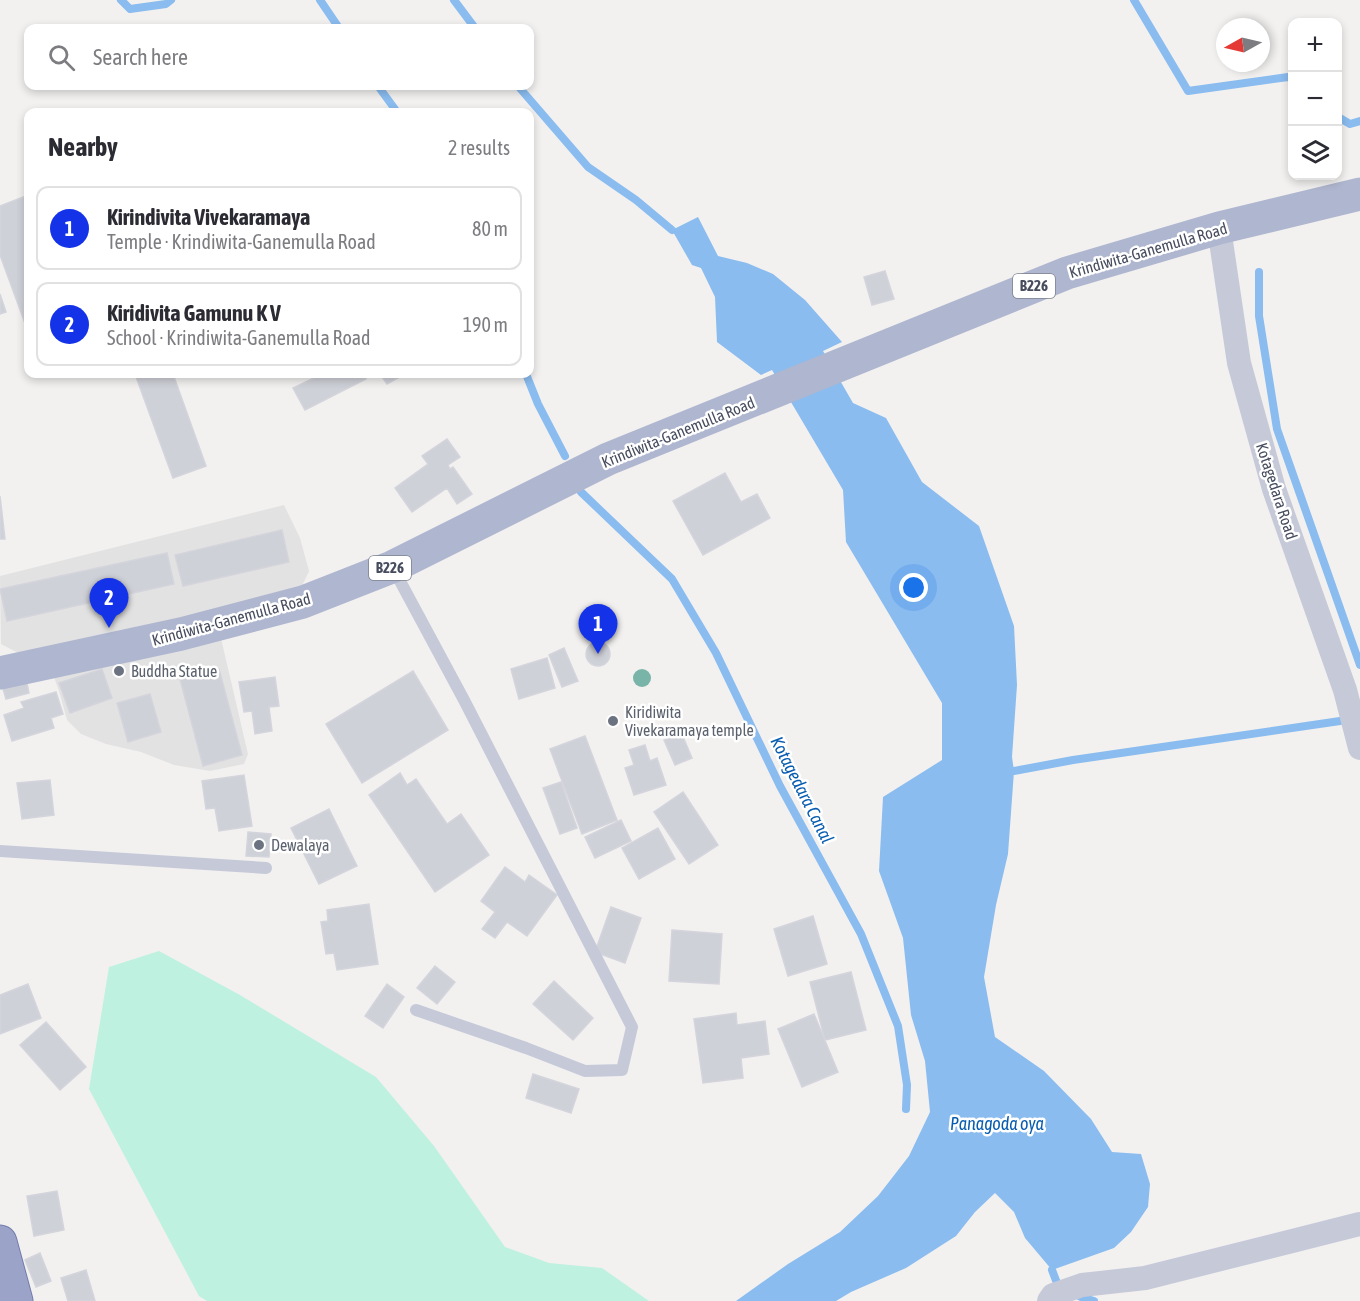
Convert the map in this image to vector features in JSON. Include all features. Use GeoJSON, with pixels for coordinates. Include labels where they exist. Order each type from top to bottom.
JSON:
{"type":"FeatureCollection","features":[{"type":"Feature","properties":{"kind":"highway"},"geometry":{"type":"LineString","coordinates":[[0,1242],[15,1301]]}},
{"type":"Feature","properties":{"kind":"main road","name":"Krindiwita-Ganemulla Road"},"geometry":{"type":"LineString","coordinates":[[0,673],[181,634],[303,602],[392,567],[608,459],[1067,273],[1219,228],[1360,194]]}},
{"type":"Feature","properties":{"kind":"street","name":"Kotagedara Road"},"geometry":{"type":"LineString","coordinates":[[1219,228],[1239,363],[1274,489],[1345,690],[1360,748]]}},
{"type":"Feature","properties":{"kind":"street"},"geometry":{"type":"LineString","coordinates":[[1051,1298],[1082,1285],[1145,1278],[1360,1224]]}},
{"type":"Feature","properties":{"kind":"lane"},"geometry":{"type":"LineString","coordinates":[[392,567],[464,700],[632,1027],[622,1070],[585,1071],[416,1010]]}},
{"type":"Feature","properties":{"kind":"lane"},"geometry":{"type":"LineString","coordinates":[[0,851],[266,868]]}},
{"type":"Feature","properties":{"kind":"shaded area"},"geometry":{"type":"Polygon","coordinates":[[[284,505],[300,538],[309,571],[302,586],[216,617],[248,754],[244,764],[210,771],[174,765],[141,752],[106,744],[81,734],[67,720],[46,655],[26,657],[1,644],[0,576],[284,505]]]}},
{"type":"Feature","properties":{"kind":"green space"},"geometry":{"type":"Polygon","coordinates":[[[159,951],[240,995],[376,1077],[434,1146],[505,1247],[549,1263],[602,1268],[649,1301],[207,1301],[199,1296],[89,1089],[109,967],[159,951]]]}},
{"type":"Feature","properties":{"kind":"water","name":"Panagoda oya"},"geometry":{"type":"Polygon","coordinates":[[[698,217],[718,256],[747,263],[773,274],[805,300],[842,342],[823,351],[853,403],[886,418],[922,482],[979,526],[1014,626],[1017,685],[1008,854],[996,905],[984,977],[995,1037],[1044,1071],[1091,1119],[1112,1152],[1141,1154],[1150,1184],[1148,1207],[1131,1232],[1114,1248],[1052,1270],[1025,1238],[1014,1212],[995,1193],[975,1212],[956,1236],[906,1268],[836,1301],[736,1301],[788,1264],[840,1232],[878,1196],[909,1156],[930,1112],[925,1061],[911,1015],[903,938],[879,871],[883,797],[942,760],[942,703],[846,542],[843,490],[772,370],[761,375],[717,342],[715,297],[701,268],[692,265],[672,230],[698,217]]]}},
{"type":"Feature","properties":{"kind":"building"},"geometry":{"type":"Polygon","coordinates":[[[24,197],[24,321],[0,255],[0,206],[24,197]]]}},
{"type":"Feature","properties":{"kind":"building"},"geometry":{"type":"Polygon","coordinates":[[[885,271],[894,299],[872,305],[864,277],[885,271]]]}},
{"type":"Feature","properties":{"kind":"building"},"geometry":{"type":"Polygon","coordinates":[[[0,294],[6,312],[0,314],[0,294]]]}},
{"type":"Feature","properties":{"kind":"building"},"geometry":{"type":"Polygon","coordinates":[[[136,378],[174,378],[206,466],[173,478],[136,378]]]}},
{"type":"Feature","properties":{"kind":"building"},"geometry":{"type":"Polygon","coordinates":[[[314,378],[366,379],[305,410],[293,388],[314,378]]]}},
{"type":"Feature","properties":{"kind":"building"},"geometry":{"type":"Polygon","coordinates":[[[383,378],[398,378],[387,384],[383,378]]]}},
{"type":"Feature","properties":{"kind":"building"},"geometry":{"type":"Polygon","coordinates":[[[447,439],[460,457],[448,465],[450,469],[453,467],[472,494],[457,504],[447,488],[412,512],[395,488],[428,464],[422,456],[447,439]]]}},
{"type":"Feature","properties":{"kind":"building"},"geometry":{"type":"Polygon","coordinates":[[[725,473],[741,502],[757,494],[770,518],[703,555],[673,501],[725,473]]]}},
{"type":"Feature","properties":{"kind":"building"},"geometry":{"type":"Polygon","coordinates":[[[0,496],[5,539],[0,539],[0,496]]]}},
{"type":"Feature","properties":{"kind":"building"},"geometry":{"type":"Polygon","coordinates":[[[282,530],[289,562],[183,586],[175,555],[282,530]]]}},
{"type":"Feature","properties":{"kind":"building"},"geometry":{"type":"Polygon","coordinates":[[[167,553],[174,584],[7,621],[0,589],[167,553]]]}},
{"type":"Feature","properties":{"kind":"building"},"geometry":{"type":"Polygon","coordinates":[[[598,642],[603,643],[609,649],[609,659],[603,665],[598,666],[593,665],[587,659],[586,654],[587,649],[593,643],[598,642]]]}},
{"type":"Feature","properties":{"kind":"building"},"geometry":{"type":"Polygon","coordinates":[[[564,648],[578,681],[562,687],[549,655],[564,648]]]}},
{"type":"Feature","properties":{"kind":"building"},"geometry":{"type":"Polygon","coordinates":[[[547,658],[555,688],[519,699],[511,669],[547,658]]]}},
{"type":"Feature","properties":{"kind":"building"},"geometry":{"type":"Polygon","coordinates":[[[102,669],[112,698],[70,713],[59,683],[102,669]]]}},
{"type":"Feature","properties":{"kind":"building"},"geometry":{"type":"Polygon","coordinates":[[[219,669],[242,755],[203,766],[180,679],[219,669]]]}},
{"type":"Feature","properties":{"kind":"building"},"geometry":{"type":"Polygon","coordinates":[[[413,671],[448,730],[362,783],[326,724],[413,671]]]}},
{"type":"Feature","properties":{"kind":"building"},"geometry":{"type":"Polygon","coordinates":[[[275,677],[279,706],[269,707],[272,731],[255,734],[252,711],[244,712],[239,682],[275,677]]]}},
{"type":"Feature","properties":{"kind":"building"},"geometry":{"type":"Polygon","coordinates":[[[26,679],[29,693],[6,699],[2,685],[26,679]]]}},
{"type":"Feature","properties":{"kind":"building"},"geometry":{"type":"Polygon","coordinates":[[[56,692],[63,714],[51,718],[54,728],[12,741],[4,715],[24,708],[21,702],[56,692]]]}},
{"type":"Feature","properties":{"kind":"building"},"geometry":{"type":"Polygon","coordinates":[[[150,694],[161,732],[128,742],[117,703],[150,694]]]}},
{"type":"Feature","properties":{"kind":"building"},"geometry":{"type":"Polygon","coordinates":[[[681,732],[692,758],[675,765],[664,740],[681,732]]]}},
{"type":"Feature","properties":{"kind":"building"},"geometry":{"type":"Polygon","coordinates":[[[585,736],[617,820],[582,834],[550,749],[585,736]]]}},
{"type":"Feature","properties":{"kind":"building"},"geometry":{"type":"Polygon","coordinates":[[[645,745],[650,761],[657,758],[666,785],[634,795],[625,768],[634,765],[629,750],[645,745]]]}},
{"type":"Feature","properties":{"kind":"building"},"geometry":{"type":"Polygon","coordinates":[[[400,773],[407,785],[416,779],[447,824],[461,814],[489,855],[435,892],[369,795],[400,773]]]}},
{"type":"Feature","properties":{"kind":"building"},"geometry":{"type":"Polygon","coordinates":[[[244,775],[252,826],[219,831],[215,808],[206,809],[202,781],[244,775]]]}},
{"type":"Feature","properties":{"kind":"building"},"geometry":{"type":"Polygon","coordinates":[[[50,780],[54,815],[22,819],[17,783],[50,780]]]}},
{"type":"Feature","properties":{"kind":"building"},"geometry":{"type":"Polygon","coordinates":[[[561,782],[577,828],[560,834],[543,788],[561,782]]]}},
{"type":"Feature","properties":{"kind":"building"},"geometry":{"type":"Polygon","coordinates":[[[683,792],[718,845],[689,864],[654,812],[683,792]]]}},
{"type":"Feature","properties":{"kind":"building"},"geometry":{"type":"Polygon","coordinates":[[[329,809],[357,866],[319,884],[291,828],[329,809]]]}},
{"type":"Feature","properties":{"kind":"building"},"geometry":{"type":"Polygon","coordinates":[[[621,820],[631,841],[595,858],[585,837],[621,820]]]}},
{"type":"Feature","properties":{"kind":"building"},"geometry":{"type":"Polygon","coordinates":[[[658,828],[675,859],[639,879],[622,848],[658,828]]]}},
{"type":"Feature","properties":{"kind":"building","name":"Dewalaya"},"geometry":{"type":"Polygon","coordinates":[[[248,832],[271,834],[269,857],[246,856],[248,832]]]}},
{"type":"Feature","properties":{"kind":"building"},"geometry":{"type":"Polygon","coordinates":[[[505,867],[525,882],[529,875],[557,895],[527,936],[507,922],[495,938],[482,929],[495,912],[481,901],[505,867]]]}},
{"type":"Feature","properties":{"kind":"building"},"geometry":{"type":"Polygon","coordinates":[[[369,904],[378,964],[337,970],[334,953],[326,954],[321,922],[328,921],[327,910],[369,904]]]}},
{"type":"Feature","properties":{"kind":"building"},"geometry":{"type":"Polygon","coordinates":[[[611,907],[641,918],[625,963],[595,952],[611,907]]]}},
{"type":"Feature","properties":{"kind":"building"},"geometry":{"type":"Polygon","coordinates":[[[813,916],[827,964],[788,976],[774,929],[813,916]]]}},
{"type":"Feature","properties":{"kind":"building"},"geometry":{"type":"Polygon","coordinates":[[[672,930],[722,934],[719,984],[669,981],[672,930]]]}},
{"type":"Feature","properties":{"kind":"building"},"geometry":{"type":"Polygon","coordinates":[[[435,966],[455,982],[437,1004],[417,988],[435,966]]]}},
{"type":"Feature","properties":{"kind":"building"},"geometry":{"type":"Polygon","coordinates":[[[851,972],[866,1030],[825,1040],[810,982],[851,972]]]}},
{"type":"Feature","properties":{"kind":"building"},"geometry":{"type":"Polygon","coordinates":[[[554,981],[593,1018],[573,1040],[533,1004],[554,981]]]}},
{"type":"Feature","properties":{"kind":"building"},"geometry":{"type":"Polygon","coordinates":[[[28,984],[41,1018],[0,1034],[0,995],[28,984]]]}},
{"type":"Feature","properties":{"kind":"building"},"geometry":{"type":"Polygon","coordinates":[[[387,984],[404,997],[383,1028],[365,1016],[387,984]]]}},
{"type":"Feature","properties":{"kind":"building"},"geometry":{"type":"Polygon","coordinates":[[[736,1013],[737,1025],[765,1021],[769,1054],[741,1058],[743,1078],[703,1083],[694,1019],[736,1013]]]}},
{"type":"Feature","properties":{"kind":"building"},"geometry":{"type":"Polygon","coordinates":[[[814,1014],[838,1072],[802,1087],[778,1029],[814,1014]]]}},
{"type":"Feature","properties":{"kind":"building"},"geometry":{"type":"Polygon","coordinates":[[[46,1022],[86,1067],[60,1090],[20,1045],[46,1022]]]}},
{"type":"Feature","properties":{"kind":"building"},"geometry":{"type":"Polygon","coordinates":[[[533,1074],[579,1089],[571,1113],[526,1098],[533,1074]]]}},
{"type":"Feature","properties":{"kind":"building"},"geometry":{"type":"Polygon","coordinates":[[[57,1191],[64,1230],[34,1236],[27,1196],[57,1191]]]}},
{"type":"Feature","properties":{"kind":"building"},"geometry":{"type":"Polygon","coordinates":[[[40,1253],[51,1281],[36,1287],[25,1260],[40,1253]]]}},
{"type":"Feature","properties":{"kind":"building"},"geometry":{"type":"Polygon","coordinates":[[[86,1270],[95,1301],[68,1301],[61,1278],[86,1270]]]}},
{"type":"Feature","properties":{"kind":"waterway"},"geometry":{"type":"LineString","coordinates":[[121,0],[130,9],[166,4],[171,0]]}},
{"type":"Feature","properties":{"kind":"waterway","name":"Kotagedara Canal"},"geometry":{"type":"LineString","coordinates":[[320,0],[336,24]]}},
{"type":"Feature","properties":{"kind":"waterway"},"geometry":{"type":"LineString","coordinates":[[454,0],[472,24]]}},
{"type":"Feature","properties":{"kind":"waterway"},"geometry":{"type":"LineString","coordinates":[[1134,0],[1188,91],[1288,77]]}},
{"type":"Feature","properties":{"kind":"waterway","name":"Kotagedara Canal"},"geometry":{"type":"LineString","coordinates":[[381,90],[394,108]]}},
{"type":"Feature","properties":{"kind":"waterway"},"geometry":{"type":"LineString","coordinates":[[521,90],[588,167],[636,200],[672,230]]}},
{"type":"Feature","properties":{"kind":"waterway"},"geometry":{"type":"LineString","coordinates":[[1342,119],[1350,124],[1360,121]]}},
{"type":"Feature","properties":{"kind":"waterway"},"geometry":{"type":"LineString","coordinates":[[1259,272],[1259,316],[1277,429],[1360,665]]}},
{"type":"Feature","properties":{"kind":"waterway","name":"Kotagedara Canal"},"geometry":{"type":"LineString","coordinates":[[528,378],[538,404],[565,456]]}},
{"type":"Feature","properties":{"kind":"waterway","name":"Kotagedara Canal"},"geometry":{"type":"LineString","coordinates":[[581,492],[672,579],[716,653],[780,786],[861,934],[898,1026],[907,1085],[906,1109]]}},
{"type":"Feature","properties":{"kind":"waterway"},"geometry":{"type":"LineString","coordinates":[[1014,771],[1073,760],[1340,721]]}},
{"type":"Feature","properties":{"kind":"waterway"},"geometry":{"type":"LineString","coordinates":[[1052,1270],[1057,1283],[1081,1297],[1094,1301]]}},
{"type":"Feature","properties":{"kind":"place","name":"Kiridivita Gamunu K V"},"geometry":{"type":"Point","coordinates":[109,628]}},
{"type":"Feature","properties":{"kind":"place","name":"Kirindivita Vivekaramaya"},"geometry":{"type":"Point","coordinates":[598,654]}},
{"type":"Feature","properties":{"kind":"place","name":"Buddha Statue"},"geometry":{"type":"Point","coordinates":[119,671]}},
{"type":"Feature","properties":{"kind":"place","name":"Kiridiwita Vivekaramaya temple"},"geometry":{"type":"Point","coordinates":[613,721]}},
{"type":"Feature","properties":{"kind":"place","name":"Dewalaya"},"geometry":{"type":"Point","coordinates":[259,845]}}]}
